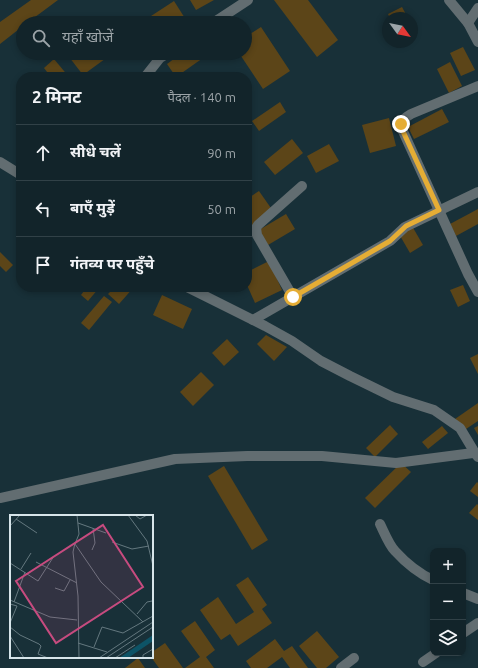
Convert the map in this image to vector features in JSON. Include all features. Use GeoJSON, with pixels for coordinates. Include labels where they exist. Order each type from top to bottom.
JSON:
{"type":"FeatureCollection","features":[{"type":"Feature","properties":{"kind":"street"},"geometry":{"type":"LineString","coordinates":[[224,16],[248,0]]}},
{"type":"Feature","properties":{"kind":"street"},"geometry":{"type":"LineString","coordinates":[[449,0],[468,23],[478,42]]}},
{"type":"Feature","properties":{"kind":"street"},"geometry":{"type":"LineString","coordinates":[[468,23],[478,8]]}},
{"type":"Feature","properties":{"kind":"street"},"geometry":{"type":"LineString","coordinates":[[149,72],[158,60]]}},
{"type":"Feature","properties":{"kind":"street"},"geometry":{"type":"LineString","coordinates":[[478,86],[411,114],[405,118],[401,124],[401,127],[468,274],[478,292]]}},
{"type":"Feature","properties":{"kind":"street"},"geometry":{"type":"LineString","coordinates":[[0,162],[16,172]]}},
{"type":"Feature","properties":{"kind":"street"},"geometry":{"type":"LineString","coordinates":[[293,297],[257,235],[256,228],[302,186]]}},
{"type":"Feature","properties":{"kind":"street"},"geometry":{"type":"LineString","coordinates":[[253,320],[390,241],[406,226],[478,192]]}},
{"type":"Feature","properties":{"kind":"street"},"geometry":{"type":"LineString","coordinates":[[0,498],[175,459],[247,456],[322,456],[396,463],[476,455],[460,428],[434,410],[393,398],[321,361],[292,341],[197,292]]}},
{"type":"Feature","properties":{"kind":"street"},"geometry":{"type":"LineString","coordinates":[[380,524],[394,551],[430,578]]}},
{"type":"Feature","properties":{"kind":"street"},"geometry":{"type":"LineString","coordinates":[[466,594],[478,599]]}},
{"type":"Feature","properties":{"kind":"street"},"geometry":{"type":"LineString","coordinates":[[466,631],[478,623]]}},
{"type":"Feature","properties":{"kind":"street"},"geometry":{"type":"LineString","coordinates":[[424,662],[432,656]]}},
{"type":"Feature","properties":{"kind":"street"},"geometry":{"type":"LineString","coordinates":[[341,668],[354,658]]}},
{"type":"Feature","properties":{"kind":"building"},"geometry":{"type":"Polygon","coordinates":[[[31,0],[58,0],[36,16],[16,16],[16,31],[0,44],[0,22],[31,0]]]}},
{"type":"Feature","properties":{"kind":"building"},"geometry":{"type":"Polygon","coordinates":[[[190,0],[214,0],[196,10],[190,0]]]}},
{"type":"Feature","properties":{"kind":"building"},"geometry":{"type":"Polygon","coordinates":[[[274,0],[308,0],[338,40],[317,57],[274,0]]]}},
{"type":"Feature","properties":{"kind":"building"},"geometry":{"type":"Polygon","coordinates":[[[174,1],[184,16],[151,16],[174,1]]]}},
{"type":"Feature","properties":{"kind":"building"},"geometry":{"type":"Polygon","coordinates":[[[402,7],[405,12],[392,12],[402,7]]]}},
{"type":"Feature","properties":{"kind":"building"},"geometry":{"type":"Polygon","coordinates":[[[261,27],[290,71],[263,89],[244,60],[252,60],[252,33],[261,27]]]}},
{"type":"Feature","properties":{"kind":"building"},"geometry":{"type":"Polygon","coordinates":[[[463,47],[475,70],[461,76],[450,53],[463,47]]]}},
{"type":"Feature","properties":{"kind":"building"},"geometry":{"type":"Polygon","coordinates":[[[55,60],[65,72],[47,72],[44,68],[55,60]]]}},
{"type":"Feature","properties":{"kind":"building"},"geometry":{"type":"Polygon","coordinates":[[[71,60],[104,60],[87,72],[81,72],[71,60]]]}},
{"type":"Feature","properties":{"kind":"building"},"geometry":{"type":"Polygon","coordinates":[[[172,60],[200,60],[183,72],[173,72],[167,64],[172,60]]]}},
{"type":"Feature","properties":{"kind":"building"},"geometry":{"type":"Polygon","coordinates":[[[450,62],[462,86],[449,93],[437,69],[450,62]]]}},
{"type":"Feature","properties":{"kind":"building"},"geometry":{"type":"Polygon","coordinates":[[[280,102],[286,112],[259,131],[252,121],[280,102]]]}},
{"type":"Feature","properties":{"kind":"building"},"geometry":{"type":"Polygon","coordinates":[[[442,109],[449,122],[414,139],[408,127],[442,109]]]}},
{"type":"Feature","properties":{"kind":"building"},"geometry":{"type":"Polygon","coordinates":[[[389,118],[396,146],[370,153],[362,125],[389,118]]]}},
{"type":"Feature","properties":{"kind":"building"},"geometry":{"type":"Polygon","coordinates":[[[292,139],[303,153],[275,175],[264,162],[292,139]]]}},
{"type":"Feature","properties":{"kind":"building"},"geometry":{"type":"Polygon","coordinates":[[[329,144],[339,161],[316,173],[307,156],[329,144]]]}},
{"type":"Feature","properties":{"kind":"building"},"geometry":{"type":"Polygon","coordinates":[[[259,191],[273,211],[253,226],[252,225],[252,196],[259,191]]]}},
{"type":"Feature","properties":{"kind":"building"},"geometry":{"type":"Polygon","coordinates":[[[478,209],[478,224],[456,236],[450,224],[478,209]]]}},
{"type":"Feature","properties":{"kind":"building"},"geometry":{"type":"Polygon","coordinates":[[[286,214],[295,229],[268,245],[259,230],[286,214]]]}},
{"type":"Feature","properties":{"kind":"building"},"geometry":{"type":"Polygon","coordinates":[[[412,226],[423,245],[410,253],[399,234],[412,226]]]}},
{"type":"Feature","properties":{"kind":"building"},"geometry":{"type":"Polygon","coordinates":[[[0,252],[13,265],[6,272],[0,266],[0,252]]]}},
{"type":"Feature","properties":{"kind":"building"},"geometry":{"type":"Polygon","coordinates":[[[269,261],[282,290],[255,303],[250,292],[252,292],[252,270],[269,261]]]}},
{"type":"Feature","properties":{"kind":"building"},"geometry":{"type":"Polygon","coordinates":[[[463,285],[470,301],[458,307],[450,290],[463,285]]]}},
{"type":"Feature","properties":{"kind":"building"},"geometry":{"type":"Polygon","coordinates":[[[83,292],[96,292],[88,301],[81,295],[83,292]]]}},
{"type":"Feature","properties":{"kind":"building"},"geometry":{"type":"Polygon","coordinates":[[[110,292],[130,292],[119,304],[108,294],[110,292]]]}},
{"type":"Feature","properties":{"kind":"building"},"geometry":{"type":"Polygon","coordinates":[[[162,295],[192,309],[183,329],[153,315],[162,295]]]}},
{"type":"Feature","properties":{"kind":"building"},"geometry":{"type":"Polygon","coordinates":[[[104,296],[112,302],[89,330],[81,323],[104,296]]]}},
{"type":"Feature","properties":{"kind":"building"},"geometry":{"type":"Polygon","coordinates":[[[266,335],[287,347],[274,361],[257,344],[266,335]]]}},
{"type":"Feature","properties":{"kind":"building"},"geometry":{"type":"Polygon","coordinates":[[[227,339],[239,352],[224,366],[212,353],[227,339]]]}},
{"type":"Feature","properties":{"kind":"building"},"geometry":{"type":"Polygon","coordinates":[[[478,354],[478,374],[470,358],[478,354]]]}},
{"type":"Feature","properties":{"kind":"building"},"geometry":{"type":"Polygon","coordinates":[[[201,372],[214,385],[193,406],[180,392],[201,372]]]}},
{"type":"Feature","properties":{"kind":"building"},"geometry":{"type":"Polygon","coordinates":[[[478,403],[478,421],[463,431],[455,419],[478,403]]]}},
{"type":"Feature","properties":{"kind":"building"},"geometry":{"type":"Polygon","coordinates":[[[390,425],[398,434],[375,457],[366,448],[390,425]]]}},
{"type":"Feature","properties":{"kind":"building"},"geometry":{"type":"Polygon","coordinates":[[[442,426],[448,433],[428,449],[422,442],[442,426]]]}},
{"type":"Feature","properties":{"kind":"building"},"geometry":{"type":"Polygon","coordinates":[[[478,426],[478,435],[474,428],[478,426]]]}},
{"type":"Feature","properties":{"kind":"building"},"geometry":{"type":"Polygon","coordinates":[[[401,463],[411,472],[375,508],[365,498],[401,463]]]}},
{"type":"Feature","properties":{"kind":"building"},"geometry":{"type":"Polygon","coordinates":[[[224,466],[268,540],[252,550],[208,476],[224,466]]]}},
{"type":"Feature","properties":{"kind":"building"},"geometry":{"type":"Polygon","coordinates":[[[477,482],[478,483],[478,497],[470,491],[477,482]]]}},
{"type":"Feature","properties":{"kind":"building"},"geometry":{"type":"Polygon","coordinates":[[[477,504],[478,505],[478,520],[469,513],[477,504]]]}},
{"type":"Feature","properties":{"kind":"building"},"geometry":{"type":"Polygon","coordinates":[[[248,577],[267,605],[262,609],[272,623],[238,646],[230,634],[221,640],[200,610],[218,597],[236,624],[254,612],[236,585],[248,577]]]}},
{"type":"Feature","properties":{"kind":"building"},"geometry":{"type":"Polygon","coordinates":[[[195,621],[215,650],[206,657],[214,668],[185,668],[200,657],[181,631],[195,621]]]}},
{"type":"Feature","properties":{"kind":"building"},"geometry":{"type":"Polygon","coordinates":[[[317,631],[339,657],[326,668],[317,668],[299,646],[317,631]]]}},
{"type":"Feature","properties":{"kind":"building"},"geometry":{"type":"Polygon","coordinates":[[[275,639],[284,651],[292,646],[308,668],[290,668],[282,657],[267,668],[251,668],[246,661],[275,639]]]}},
{"type":"Feature","properties":{"kind":"building"},"geometry":{"type":"Polygon","coordinates":[[[165,643],[183,668],[159,668],[152,658],[153,658],[153,651],[165,643]]]}},
{"type":"Feature","properties":{"kind":"building"},"geometry":{"type":"Polygon","coordinates":[[[138,658],[145,668],[125,668],[138,658]]]}},
{"type":"Feature","properties":{"kind":"route"},"geometry":{"type":"LineString","coordinates":[[293,297],[390,241],[406,226],[439,210],[401,127],[401,124]]}}]}
